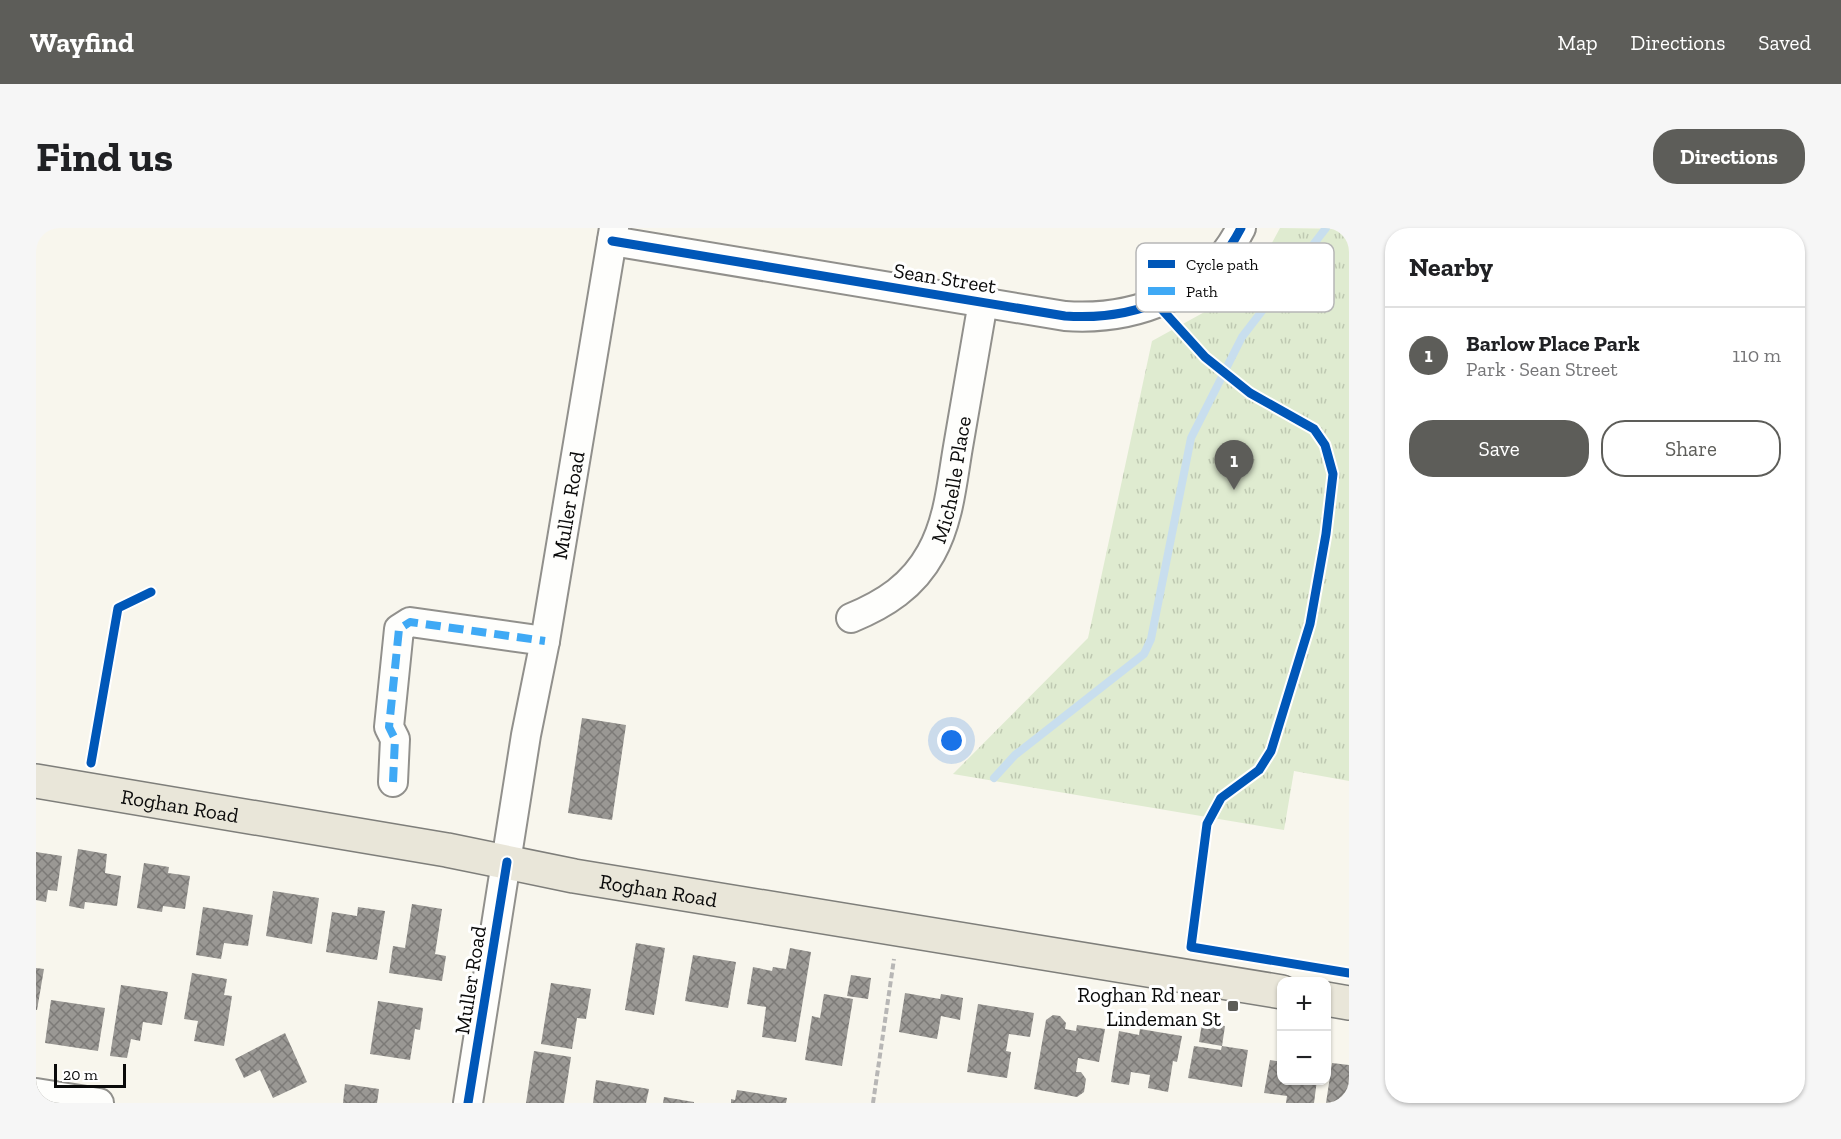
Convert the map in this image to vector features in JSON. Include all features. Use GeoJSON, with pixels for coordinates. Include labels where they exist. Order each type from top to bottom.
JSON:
{"type":"FeatureCollection","features":[{"type":"Feature","properties":{"kind":"main road","name":"Roghan Road"},"geometry":{"type":"LineString","coordinates":[[36,781],[507,862],[574,876],[1277,991]]}},
{"type":"Feature","properties":{"kind":"main road"},"geometry":{"type":"LineString","coordinates":[[1331,1000],[1349,1003]]}},
{"type":"Feature","properties":{"kind":"street","name":"Sean Street"},"geometry":{"type":"LineString","coordinates":[[1231,243],[1241,228]]}},
{"type":"Feature","properties":{"kind":"street","name":"Sean Street"},"geometry":{"type":"LineString","coordinates":[[613,234],[983,302],[1092,318],[1136,311]]}},
{"type":"Feature","properties":{"kind":"street","name":"Muller Road"},"geometry":{"type":"LineString","coordinates":[[468,1103],[526,735],[545,641],[613,234]]}},
{"type":"Feature","properties":{"kind":"street","name":"Michelle Place"},"geometry":{"type":"LineString","coordinates":[[851,618],[890,599],[907,585],[930,555],[938,539],[951,492],[983,302]]}},
{"type":"Feature","properties":{"kind":"street"},"geometry":{"type":"LineString","coordinates":[[393,782],[395,739],[389,727],[399,629],[403,624],[410,622],[545,641]]}},
{"type":"Feature","properties":{"kind":"street"},"geometry":{"type":"LineString","coordinates":[[36,1093],[99,1103]]}},
{"type":"Feature","properties":{"kind":"path"},"geometry":{"type":"LineString","coordinates":[[873,1103],[894,959]]}},
{"type":"Feature","properties":{"kind":"green space"},"geometry":{"type":"Polygon","coordinates":[[[1280,228],[1349,229],[1349,781],[1294,771],[1284,830],[953,774],[1088,638],[1152,341],[1205,312],[1334,312],[1334,243],[1272,243],[1280,228]]]}},
{"type":"Feature","properties":{"kind":"building"},"geometry":{"type":"Polygon","coordinates":[[[582,718],[626,725],[612,820],[568,813],[582,718]]]}},
{"type":"Feature","properties":{"kind":"building"},"geometry":{"type":"Polygon","coordinates":[[[78,849],[107,854],[105,873],[121,876],[117,906],[85,902],[84,909],[69,906],[78,849]]]}},
{"type":"Feature","properties":{"kind":"building"},"geometry":{"type":"Polygon","coordinates":[[[36,852],[62,856],[57,891],[48,890],[46,902],[36,900],[36,852]]]}},
{"type":"Feature","properties":{"kind":"building"},"geometry":{"type":"Polygon","coordinates":[[[144,863],[169,867],[168,873],[190,876],[185,909],[163,906],[162,912],[137,908],[144,863]]]}},
{"type":"Feature","properties":{"kind":"building"},"geometry":{"type":"Polygon","coordinates":[[[273,891],[319,898],[312,944],[266,936],[273,891]]]}},
{"type":"Feature","properties":{"kind":"building"},"geometry":{"type":"Polygon","coordinates":[[[412,904],[442,909],[435,954],[446,956],[442,981],[389,973],[393,946],[405,948],[412,904]]]}},
{"type":"Feature","properties":{"kind":"building"},"geometry":{"type":"Polygon","coordinates":[[[203,907],[253,915],[248,946],[224,943],[221,959],[196,955],[203,907]]]}},
{"type":"Feature","properties":{"kind":"building"},"geometry":{"type":"Polygon","coordinates":[[[358,907],[385,911],[377,960],[326,952],[332,912],[357,916],[358,907]]]}},
{"type":"Feature","properties":{"kind":"building"},"geometry":{"type":"Polygon","coordinates":[[[636,943],[665,948],[654,1015],[625,1010],[636,943]]]}},
{"type":"Feature","properties":{"kind":"building"},"geometry":{"type":"Polygon","coordinates":[[[790,948],[811,952],[796,1042],[762,1037],[766,1007],[747,1004],[753,967],[772,971],[773,967],[786,969],[790,948]]]}},
{"type":"Feature","properties":{"kind":"building"},"geometry":{"type":"Polygon","coordinates":[[[693,955],[736,962],[728,1008],[685,1001],[693,955]]]}},
{"type":"Feature","properties":{"kind":"building"},"geometry":{"type":"Polygon","coordinates":[[[36,968],[44,969],[37,1010],[36,1010],[36,968]]]}},
{"type":"Feature","properties":{"kind":"building"},"geometry":{"type":"Polygon","coordinates":[[[192,973],[227,979],[224,995],[232,996],[224,1046],[194,1041],[198,1021],[184,1019],[192,973]]]}},
{"type":"Feature","properties":{"kind":"building"},"geometry":{"type":"Polygon","coordinates":[[[851,975],[871,978],[868,999],[847,996],[851,975]]]}},
{"type":"Feature","properties":{"kind":"building"},"geometry":{"type":"Polygon","coordinates":[[[551,983],[591,989],[586,1019],[577,1018],[572,1049],[541,1044],[551,983]]]}},
{"type":"Feature","properties":{"kind":"building"},"geometry":{"type":"Polygon","coordinates":[[[121,985],[168,992],[162,1025],[143,1022],[140,1041],[131,1039],[127,1058],[110,1056],[121,985]]]}},
{"type":"Feature","properties":{"kind":"building"},"geometry":{"type":"Polygon","coordinates":[[[905,993],[940,999],[941,994],[963,998],[960,1020],[941,1016],[937,1039],[899,1032],[905,993]]]}},
{"type":"Feature","properties":{"kind":"building"},"geometry":{"type":"Polygon","coordinates":[[[824,994],[853,999],[842,1066],[805,1060],[812,1016],[820,1018],[824,994]]]}},
{"type":"Feature","properties":{"kind":"building"},"geometry":{"type":"Polygon","coordinates":[[[51,1000],[105,1008],[98,1051],[45,1043],[51,1000]]]}},
{"type":"Feature","properties":{"kind":"building"},"geometry":{"type":"Polygon","coordinates":[[[378,1001],[423,1008],[420,1030],[415,1029],[410,1060],[370,1054],[378,1001]]]}},
{"type":"Feature","properties":{"kind":"building"},"geometry":{"type":"Polygon","coordinates":[[[978,1004],[1034,1013],[1030,1037],[1009,1034],[1006,1051],[1011,1052],[1007,1078],[967,1072],[978,1004]]]}},
{"type":"Feature","properties":{"kind":"building"},"geometry":{"type":"Polygon","coordinates":[[[1053,1015],[1060,1016],[1066,1023],[1065,1029],[1076,1031],[1077,1025],[1105,1029],[1099,1062],[1078,1058],[1076,1072],[1081,1072],[1086,1079],[1084,1092],[1077,1097],[1034,1089],[1046,1020],[1053,1015]]]}},
{"type":"Feature","properties":{"kind":"building"},"geometry":{"type":"Polygon","coordinates":[[[1202,1023],[1225,1026],[1222,1046],[1199,1042],[1202,1023]]]}},
{"type":"Feature","properties":{"kind":"building"},"geometry":{"type":"Polygon","coordinates":[[[1140,1029],[1182,1036],[1177,1062],[1173,1061],[1168,1092],[1148,1088],[1150,1075],[1131,1072],[1129,1085],[1111,1082],[1119,1031],[1139,1035],[1140,1029]]]}},
{"type":"Feature","properties":{"kind":"building"},"geometry":{"type":"Polygon","coordinates":[[[285,1033],[307,1082],[273,1098],[260,1070],[244,1078],[235,1059],[285,1033]]]}},
{"type":"Feature","properties":{"kind":"building"},"geometry":{"type":"Polygon","coordinates":[[[1194,1046],[1221,1050],[1222,1046],[1248,1050],[1242,1087],[1188,1078],[1194,1046]]]}},
{"type":"Feature","properties":{"kind":"building"},"geometry":{"type":"Polygon","coordinates":[[[534,1051],[571,1057],[564,1103],[526,1103],[534,1051]]]}},
{"type":"Feature","properties":{"kind":"building"},"geometry":{"type":"Polygon","coordinates":[[[1270,1060],[1277,1061],[1277,1085],[1316,1085],[1314,1103],[1286,1103],[1287,1096],[1264,1093],[1270,1060]]]}},
{"type":"Feature","properties":{"kind":"building"},"geometry":{"type":"Polygon","coordinates":[[[1332,1063],[1349,1065],[1349,1103],[1326,1103],[1329,1085],[1331,1085],[1332,1063]]]}},
{"type":"Feature","properties":{"kind":"building"},"geometry":{"type":"Polygon","coordinates":[[[596,1080],[649,1089],[646,1103],[593,1103],[596,1080]]]}},
{"type":"Feature","properties":{"kind":"building"},"geometry":{"type":"Polygon","coordinates":[[[345,1084],[379,1089],[377,1103],[343,1103],[345,1084]]]}},
{"type":"Feature","properties":{"kind":"building"},"geometry":{"type":"Polygon","coordinates":[[[737,1090],[787,1098],[786,1103],[731,1103],[731,1099],[735,1100],[737,1090]]]}},
{"type":"Feature","properties":{"kind":"building"},"geometry":{"type":"Polygon","coordinates":[[[664,1097],[694,1102],[694,1103],[663,1103],[664,1097]]]}},
{"type":"Feature","properties":{"kind":"waterway"},"geometry":{"type":"LineString","coordinates":[[1314,243],[1326,228]]}},
{"type":"Feature","properties":{"kind":"waterway"},"geometry":{"type":"LineString","coordinates":[[994,778],[1015,755],[1144,654],[1151,639],[1191,438],[1242,337],[1261,312]]}},
{"type":"Feature","properties":{"kind":"marked path"},"geometry":{"type":"LineString","coordinates":[[393,782],[395,739],[389,727],[399,629],[410,622],[545,641]]}},
{"type":"Feature","properties":{"kind":"cycle path"},"geometry":{"type":"LineString","coordinates":[[1232,243],[1241,228]]}},
{"type":"Feature","properties":{"kind":"cycle path"},"geometry":{"type":"LineString","coordinates":[[612,241],[1065,316],[1117,314],[1136,310]]}},
{"type":"Feature","properties":{"kind":"cycle path"},"geometry":{"type":"LineString","coordinates":[[1164,312],[1205,357],[1250,393],[1314,429],[1325,445],[1333,474],[1326,534],[1310,624],[1271,751],[1259,770],[1221,798],[1207,824],[1191,947],[1349,973]]}},
{"type":"Feature","properties":{"kind":"cycle path"},"geometry":{"type":"LineString","coordinates":[[91,763],[118,608],[151,592]]}},
{"type":"Feature","properties":{"kind":"cycle path"},"geometry":{"type":"LineString","coordinates":[[468,1103],[507,862]]}},
{"type":"Feature","properties":{"kind":"place","name":"Barlow Place Park"},"geometry":{"type":"Point","coordinates":[1234,490]}},
{"type":"Feature","properties":{"kind":"place","name":"Roghan Rd near Lindeman St"},"geometry":{"type":"Point","coordinates":[1233,1006]}}]}
